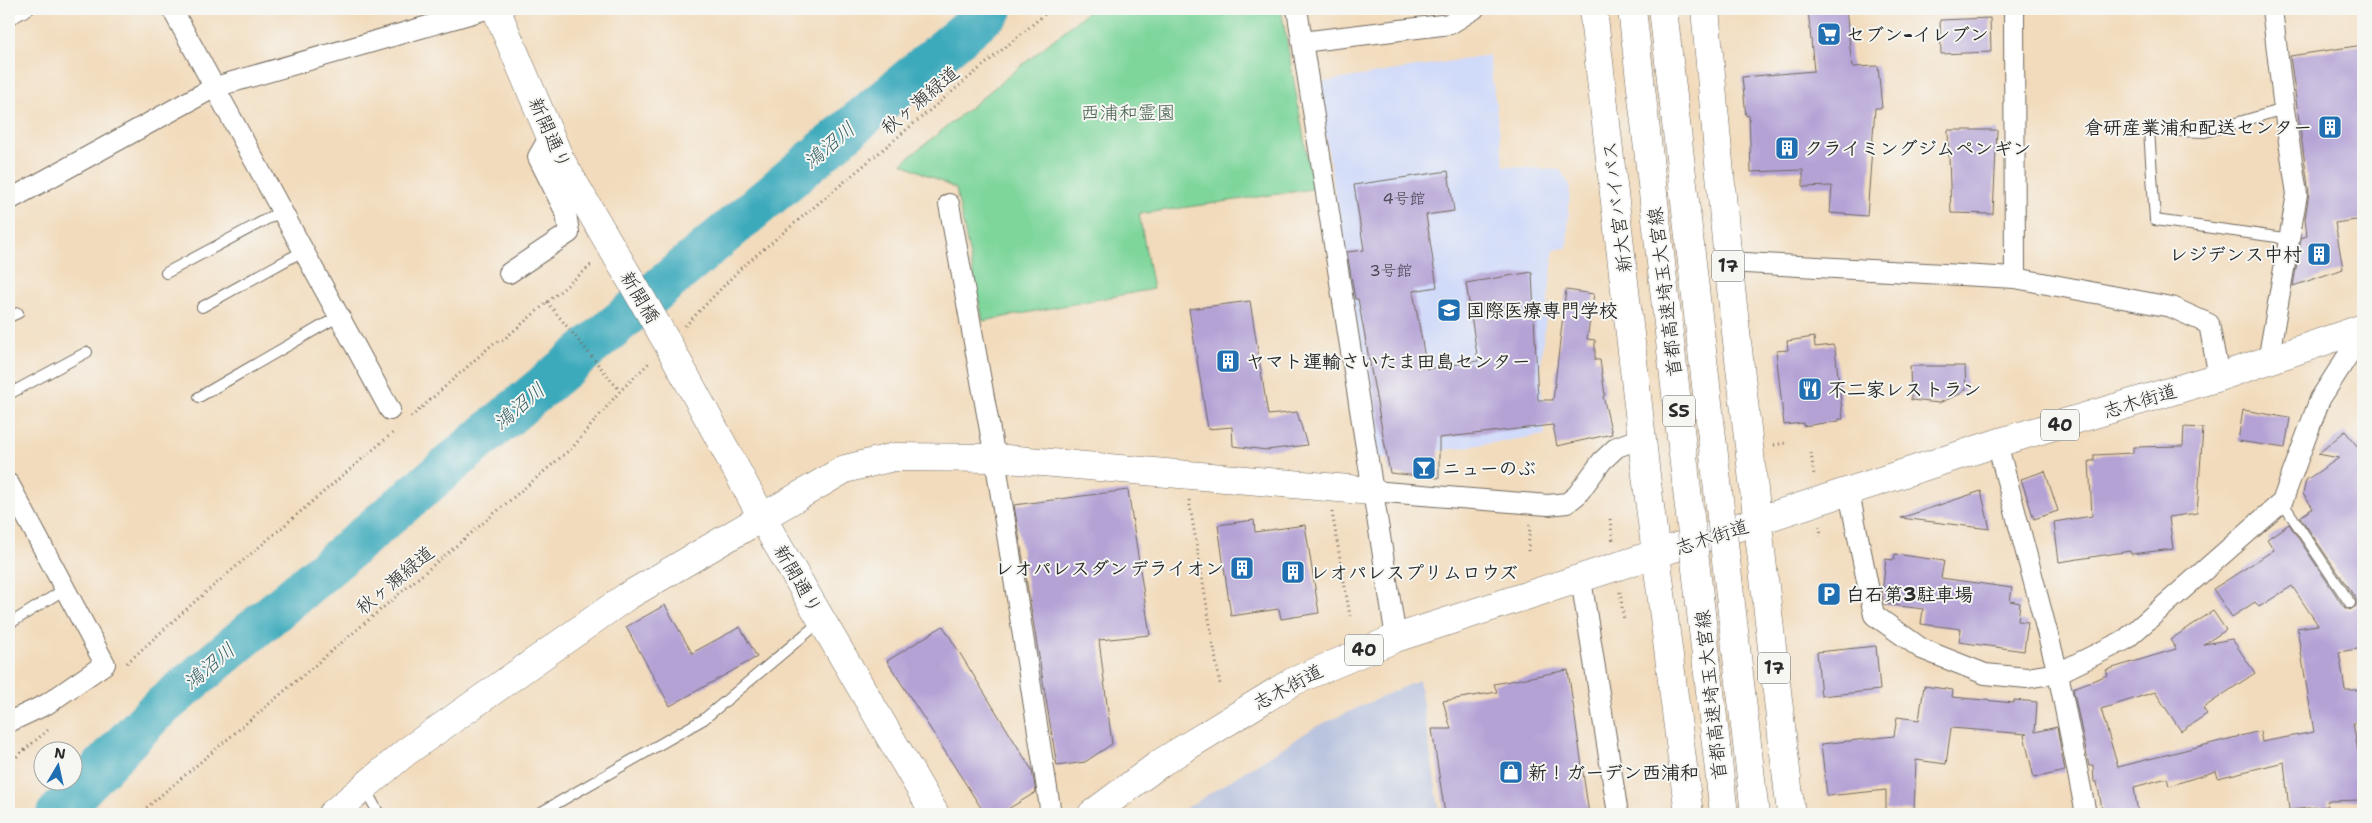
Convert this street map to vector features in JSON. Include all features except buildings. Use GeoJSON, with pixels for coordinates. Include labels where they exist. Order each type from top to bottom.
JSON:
{"type":"FeatureCollection","features":[{"type":"Feature","properties":{"kind":"main road","name":"新開通り"},"geometry":{"type":"LineString","coordinates":[[496,9],[560,159],[606,258]]}},
{"type":"Feature","properties":{"kind":"main road","name":"新大宮バイパス"},"geometry":{"type":"LineString","coordinates":[[1593,9],[1644,437],[1656,555],[1689,814]]}},
{"type":"Feature","properties":{"kind":"main road","name":"新大宮バイパス"},"geometry":{"type":"LineString","coordinates":[[1623,9],[1674,455]]}},
{"type":"Feature","properties":{"kind":"main road","name":"首都高速埼玉大宮線"},"geometry":{"type":"LineString","coordinates":[[1632,9],[1724,814]]}},
{"type":"Feature","properties":{"kind":"main road","name":"首都高速埼玉大宮線"},"geometry":{"type":"LineString","coordinates":[[1664,9],[1755,814]]}},
{"type":"Feature","properties":{"kind":"main road","name":"17"},"geometry":{"type":"LineString","coordinates":[[1674,9],[1722,443]]}},
{"type":"Feature","properties":{"kind":"main road","name":"17"},"geometry":{"type":"LineString","coordinates":[[1705,9],[1728,262],[1756,523],[1791,814]]}},
{"type":"Feature","properties":{"kind":"main road","name":"新開橋"},"geometry":{"type":"LineString","coordinates":[[606,258],[666,344]]}},
{"type":"Feature","properties":{"kind":"main road","name":"志木街道"},"geometry":{"type":"LineString","coordinates":[[1092,814],[1162,762],[1292,682],[1396,638],[1849,493],[1997,443],[2219,377],[2363,328]]}},
{"type":"Feature","properties":{"kind":"main road","name":"新開通り"},"geometry":{"type":"LineString","coordinates":[[666,344],[762,518],[930,810]]}},
{"type":"Feature","properties":{"kind":"main road"},"geometry":{"type":"LineString","coordinates":[[332,814],[406,752],[626,597],[845,469],[894,457],[995,458],[1372,491]]}},
{"type":"Feature","properties":{"kind":"main road","name":"17"},"geometry":{"type":"LineString","coordinates":[[1743,610],[1766,814]]}},
{"type":"Feature","properties":{"kind":"main road"},"geometry":{"type":"LineString","coordinates":[[1692,622],[1714,814]]}},
{"type":"Feature","properties":{"kind":"street"},"geometry":{"type":"LineString","coordinates":[[172,9],[303,251],[398,420]]}},
{"type":"Feature","properties":{"kind":"street"},"geometry":{"type":"LineString","coordinates":[[9,200],[214,87],[487,9]]}},
{"type":"Feature","properties":{"kind":"street"},"geometry":{"type":"LineString","coordinates":[[1296,9],[1396,638]]}},
{"type":"Feature","properties":{"kind":"street"},"geometry":{"type":"LineString","coordinates":[[1302,42],[1450,24],[1474,9]]}},
{"type":"Feature","properties":{"kind":"street"},"geometry":{"type":"LineString","coordinates":[[2014,9],[2015,278]]}},
{"type":"Feature","properties":{"kind":"street"},"geometry":{"type":"LineString","coordinates":[[2268,361],[2291,239],[2297,194],[2272,9]]}},
{"type":"Feature","properties":{"kind":"street"},"geometry":{"type":"LineString","coordinates":[[509,272],[569,233],[566,213],[538,157],[550,136]]}},
{"type":"Feature","properties":{"kind":"street"},"geometry":{"type":"LineString","coordinates":[[949,204],[995,458],[1051,814]]}},
{"type":"Feature","properties":{"kind":"street"},"geometry":{"type":"LineString","coordinates":[[1728,262],[2015,278],[2171,307],[2209,324],[2219,377]]}},
{"type":"Feature","properties":{"kind":"street"},"geometry":{"type":"LineString","coordinates":[[1849,493],[1874,615],[1922,649],[1985,674],[2027,678],[2058,673],[2125,640],[2282,502],[2320,398],[2363,332]]}},
{"type":"Feature","properties":{"kind":"street"},"geometry":{"type":"LineString","coordinates":[[1372,491],[1548,505],[1567,503],[1578,495],[1602,461],[1617,447],[1644,437]]}},
{"type":"Feature","properties":{"kind":"street"},"geometry":{"type":"LineString","coordinates":[[1997,443],[2058,673],[2086,814]]}},
{"type":"Feature","properties":{"kind":"street"},"geometry":{"type":"LineString","coordinates":[[9,484],[105,664],[47,704],[9,722]]}},
{"type":"Feature","properties":{"kind":"street"},"geometry":{"type":"LineString","coordinates":[[1581,579],[1618,814]]}},
{"type":"Feature","properties":{"kind":"lane"},"geometry":{"type":"LineString","coordinates":[[9,20],[29,9]]}},
{"type":"Feature","properties":{"kind":"lane"},"geometry":{"type":"LineString","coordinates":[[2284,109],[2205,132],[2149,130],[2155,220],[2291,239]]}},
{"type":"Feature","properties":{"kind":"lane"},"geometry":{"type":"LineString","coordinates":[[166,273],[282,211]]}},
{"type":"Feature","properties":{"kind":"lane"},"geometry":{"type":"LineString","coordinates":[[202,308],[303,251]]}},
{"type":"Feature","properties":{"kind":"lane"},"geometry":{"type":"LineString","coordinates":[[199,397],[339,316]]}},
{"type":"Feature","properties":{"kind":"lane"},"geometry":{"type":"LineString","coordinates":[[9,394],[87,352]]}},
{"type":"Feature","properties":{"kind":"lane"},"geometry":{"type":"LineString","coordinates":[[2282,502],[2350,603]]}},
{"type":"Feature","properties":{"kind":"lane"},"geometry":{"type":"LineString","coordinates":[[9,624],[65,589]]}},
{"type":"Feature","properties":{"kind":"lane"},"geometry":{"type":"LineString","coordinates":[[538,814],[704,719],[822,621]]}},
{"type":"Feature","properties":{"kind":"lane"},"geometry":{"type":"LineString","coordinates":[[364,786],[379,814]]}},
{"type":"Feature","properties":{"kind":"path","name":"秋ヶ瀬緑道"},"geometry":{"type":"LineString","coordinates":[[138,814],[573,447],[620,391],[741,268],[1051,9]]}},
{"type":"Feature","properties":{"kind":"path"},"geometry":{"type":"LineString","coordinates":[[120,669],[398,420],[495,342],[502,340],[590,266],[606,258]]}},
{"type":"Feature","properties":{"kind":"path"},"geometry":{"type":"LineString","coordinates":[[547,302],[620,391]]}},
{"type":"Feature","properties":{"kind":"path"},"geometry":{"type":"LineString","coordinates":[[1188,492],[1220,684]]}},
{"type":"Feature","properties":{"kind":"path"},"geometry":{"type":"LineString","coordinates":[[1330,504],[1350,616]]}},
{"type":"Feature","properties":{"kind":"path"},"geometry":{"type":"LineString","coordinates":[[1528,551],[1530,533]]}},
{"type":"Feature","properties":{"kind":"shaded area","name":"国際医療専門学校"},"geometry":{"type":"Polygon","coordinates":[[[1489,55],[1504,166],[1560,170],[1570,185],[1567,248],[1554,249],[1540,369],[1545,435],[1378,460],[1317,83],[1489,55]]]}},
{"type":"Feature","properties":{"kind":"shaded area"},"geometry":{"type":"Polygon","coordinates":[[[1419,680],[1440,814],[1177,814],[1315,727],[1419,680]]]}},
{"type":"Feature","properties":{"kind":"green space","name":"西浦和霊園"},"geometry":{"type":"Polygon","coordinates":[[[1091,9],[1281,9],[1313,189],[1139,214],[1153,289],[983,321],[956,189],[902,163],[1091,9]]]}},
{"type":"Feature","properties":{"kind":"waterway","name":"鴻沼川"},"geometry":{"type":"LineString","coordinates":[[57,814],[153,714],[992,9]]}},
{"type":"Feature","properties":{"kind":"waterway"},"geometry":{"type":"LineString","coordinates":[[948,24],[957,37]]}},
{"type":"Feature","properties":{"kind":"place","name":"セブン-イレブン"},"geometry":{"type":"Point","coordinates":[1829,34]}},
{"type":"Feature","properties":{"kind":"place","name":"倉研産業浦和配送センター"},"geometry":{"type":"Point","coordinates":[2330,127]}},
{"type":"Feature","properties":{"kind":"place","name":"クライミングジムペンギン"},"geometry":{"type":"Point","coordinates":[1787,148]}},
{"type":"Feature","properties":{"kind":"place","name":"レジデンス中村"},"geometry":{"type":"Point","coordinates":[2319,254]}},
{"type":"Feature","properties":{"kind":"place","name":"国際医療専門学校"},"geometry":{"type":"Point","coordinates":[1449,310]}},
{"type":"Feature","properties":{"kind":"place","name":"ヤマト運輸さいたま田島センター"},"geometry":{"type":"Point","coordinates":[1228,361]}},
{"type":"Feature","properties":{"kind":"place","name":"不二家レストラン"},"geometry":{"type":"Point","coordinates":[1810,389]}},
{"type":"Feature","properties":{"kind":"place","name":"ニューのぶ"},"geometry":{"type":"Point","coordinates":[1424,468]}},
{"type":"Feature","properties":{"kind":"place","name":"レオパレスダンデライオン"},"geometry":{"type":"Point","coordinates":[1242,568]}},
{"type":"Feature","properties":{"kind":"place","name":"レオパレスプリムロウズ"},"geometry":{"type":"Point","coordinates":[1293,572]}},
{"type":"Feature","properties":{"kind":"place","name":"白石第3駐車場"},"geometry":{"type":"Point","coordinates":[1829,594]}},
{"type":"Feature","properties":{"kind":"place","name":"新！ガーデン西浦和"},"geometry":{"type":"Point","coordinates":[1511,772]}}]}
